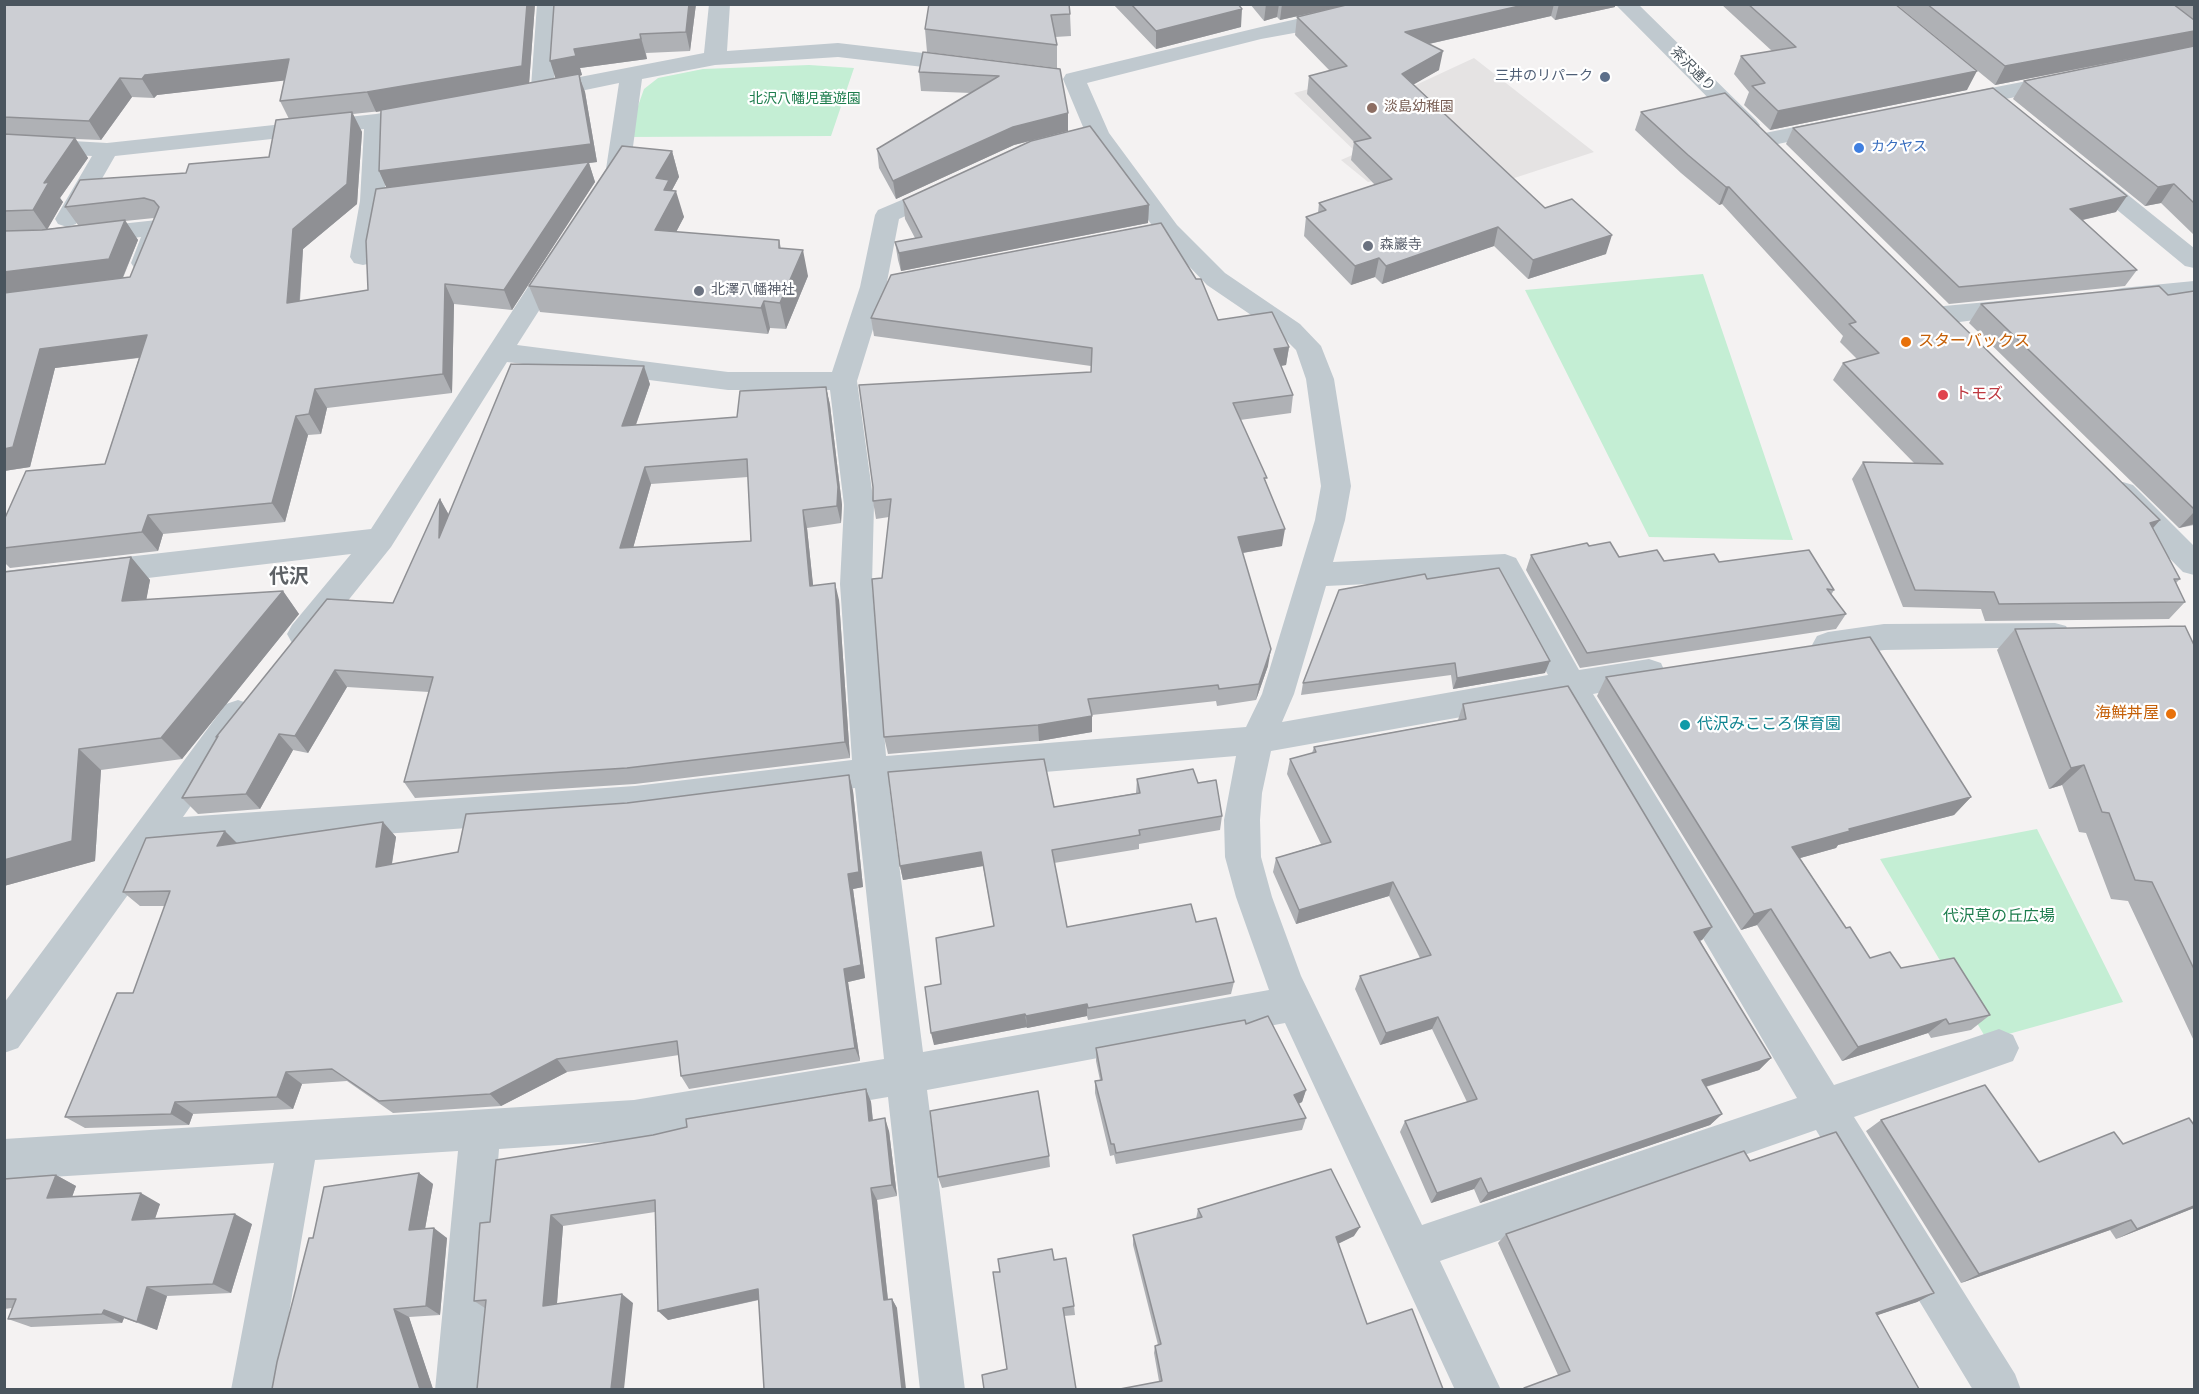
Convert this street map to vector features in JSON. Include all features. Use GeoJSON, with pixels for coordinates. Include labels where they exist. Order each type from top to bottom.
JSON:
{"type":"FeatureCollection","features":[{"type":"Feature","properties":{"kind":"street"},"geometry":{"type":"LineString","coordinates":[[548,4],[531,94],[716,58],[838,50],[990,68]]}},
{"type":"Feature","properties":{"kind":"street"},"geometry":{"type":"LineString","coordinates":[[716,58],[720,4]]}},
{"type":"Feature","properties":{"kind":"street"},"geometry":{"type":"LineString","coordinates":[[1391,4],[1316,23],[1253,24],[1064,77],[1087,135],[1157,232],[1216,279],[1291,330],[1308,346],[1320,379],[1336,486],[1330,520],[1278,694],[1257,740],[1245,792],[1242,820],[1243,857],[1284,980],[1479,1389]]}},
{"type":"Feature","properties":{"kind":"street","name":"茶沢通り"},"geometry":{"type":"LineString","coordinates":[[1625,4],[1772,148],[1853,122]]}},
{"type":"Feature","properties":{"kind":"street"},"geometry":{"type":"LineString","coordinates":[[593,207],[606,171],[631,74]]}},
{"type":"Feature","properties":{"kind":"street"},"geometry":{"type":"LineString","coordinates":[[1965,74],[2009,110]]}},
{"type":"Feature","properties":{"kind":"street"},"geometry":{"type":"LineString","coordinates":[[1933,107],[2081,77]]}},
{"type":"Feature","properties":{"kind":"street"},"geometry":{"type":"LineString","coordinates":[[4,144],[106,150],[376,121],[442,109]]}},
{"type":"Feature","properties":{"kind":"street"},"geometry":{"type":"LineString","coordinates":[[363,257],[372,201],[376,121]]}},
{"type":"Feature","properties":{"kind":"street"},"geometry":{"type":"LineString","coordinates":[[56,239],[106,150]]}},
{"type":"Feature","properties":{"kind":"street"},"geometry":{"type":"LineString","coordinates":[[2074,163],[2194,260]]}},
{"type":"Feature","properties":{"kind":"street"},"geometry":{"type":"LineString","coordinates":[[943,1389],[904,1075],[870,772],[856,584],[859,505],[843,381],[884,285],[887,215],[971,176]]}},
{"type":"Feature","properties":{"kind":"street"},"geometry":{"type":"LineString","coordinates":[[372,201],[442,192]]}},
{"type":"Feature","properties":{"kind":"street"},"geometry":{"type":"LineString","coordinates":[[4,241],[56,239],[158,228],[134,288]]}},
{"type":"Feature","properties":{"kind":"street"},"geometry":{"type":"LineString","coordinates":[[283,659],[380,539],[575,235]]}},
{"type":"Feature","properties":{"kind":"street"},"geometry":{"type":"LineString","coordinates":[[2102,298],[2194,289]]}},
{"type":"Feature","properties":{"kind":"street"},"geometry":{"type":"LineString","coordinates":[[1968,339],[1935,307],[2044,304]]}},
{"type":"Feature","properties":{"kind":"street"},"geometry":{"type":"LineString","coordinates":[[498,352],[728,381],[843,381]]}},
{"type":"Feature","properties":{"kind":"street"},"geometry":{"type":"LineString","coordinates":[[2108,478],[2194,564]]}},
{"type":"Feature","properties":{"kind":"street"},"geometry":{"type":"LineString","coordinates":[[4,583],[380,539]]}},
{"type":"Feature","properties":{"kind":"street"},"geometry":{"type":"LineString","coordinates":[[1314,575],[1505,566],[1570,684],[1825,1107],[1999,1389]]}},
{"type":"Feature","properties":{"kind":"street"},"geometry":{"type":"LineString","coordinates":[[1802,649],[1884,637],[2087,635]]}},
{"type":"Feature","properties":{"kind":"street"},"geometry":{"type":"LineString","coordinates":[[149,835],[635,801],[870,772],[1257,740],[1570,684],[1674,668]]}},
{"type":"Feature","properties":{"kind":"street"},"geometry":{"type":"LineString","coordinates":[[4,1035],[218,740],[261,686]]}},
{"type":"Feature","properties":{"kind":"street"},"geometry":{"type":"LineString","coordinates":[[4,1160],[634,1120],[904,1075],[1296,1003]]}},
{"type":"Feature","properties":{"kind":"street"},"geometry":{"type":"LineString","coordinates":[[1413,1249],[2000,1048]]}},
{"type":"Feature","properties":{"kind":"street"},"geometry":{"type":"LineString","coordinates":[[457,1389],[480,1130]]}},
{"type":"Feature","properties":{"kind":"street"},"geometry":{"type":"LineString","coordinates":[[253,1389],[298,1142]]}},
{"type":"Feature","properties":{"kind":"shaded area"},"geometry":{"type":"Polygon","coordinates":[[[1474,58],[1594,152],[1453,198],[1389,178],[1368,182],[1341,160],[1357,153],[1294,93],[1332,83],[1323,72],[1353,60],[1405,90],[1474,58]]]}},
{"type":"Feature","properties":{"kind":"green space","name":"北沢八幡児童遊園"},"geometry":{"type":"Polygon","coordinates":[[[809,65],[854,68],[831,136],[627,137],[644,89],[658,78],[703,69],[809,65]]]}},
{"type":"Feature","properties":{"kind":"green space"},"geometry":{"type":"Polygon","coordinates":[[[1703,274],[1793,540],[1649,537],[1525,290],[1703,274]]]}},
{"type":"Feature","properties":{"kind":"green space","name":"代沢草の丘広場"},"geometry":{"type":"Polygon","coordinates":[[[2037,829],[2123,1002],[1987,1040],[1880,859],[2037,829]]]}},
{"type":"Feature","properties":{"kind":"building"},"geometry":{"type":"Polygon","coordinates":[[[4,4],[527,4],[522,66],[367,92],[280,101],[289,59],[145,75],[142,79],[120,78],[89,121],[4,117],[4,4]]]}},
{"type":"Feature","properties":{"kind":"building"},"geometry":{"type":"Polygon","coordinates":[[[554,4],[689,4],[686,32],[640,34],[641,39],[574,49],[576,56],[550,61],[554,4]]]}},
{"type":"Feature","properties":{"kind":"building"},"geometry":{"type":"Polygon","coordinates":[[[929,4],[1069,4],[1070,14],[1051,15],[1057,45],[925,29],[929,4]]]}},
{"type":"Feature","properties":{"kind":"building"},"geometry":{"type":"Polygon","coordinates":[[[1131,4],[1238,4],[1242,9],[1156,31],[1131,4]]]}},
{"type":"Feature","properties":{"kind":"building"},"geometry":{"type":"Polygon","coordinates":[[[1350,4],[1528,4],[1405,32],[1443,51],[1402,74],[1545,208],[1572,199],[1612,235],[1533,260],[1498,227],[1386,266],[1379,258],[1355,266],[1306,217],[1326,210],[1319,203],[1392,179],[1354,142],[1371,138],[1309,76],[1347,66],[1297,17],[1350,4]]]}},
{"type":"Feature","properties":{"kind":"building"},"geometry":{"type":"Polygon","coordinates":[[[1748,4],[1895,4],[1977,71],[1778,111],[1752,86],[1765,83],[1741,56],[1796,47],[1748,4]]]}},
{"type":"Feature","properties":{"kind":"building"},"geometry":{"type":"Polygon","coordinates":[[[1927,4],[2173,4],[2194,20],[2194,31],[2005,66],[1927,4]]]}},
{"type":"Feature","properties":{"kind":"building"},"geometry":{"type":"Polygon","coordinates":[[[2194,46],[2194,203],[2174,184],[2158,187],[2024,81],[2194,46]]]}},
{"type":"Feature","properties":{"kind":"building"},"geometry":{"type":"Polygon","coordinates":[[[923,52],[1060,69],[1068,113],[1013,127],[893,181],[877,149],[999,76],[919,72],[923,52]]]}},
{"type":"Feature","properties":{"kind":"building"},"geometry":{"type":"Polygon","coordinates":[[[579,74],[591,144],[379,171],[381,110],[579,74]]]}},
{"type":"Feature","properties":{"kind":"building"},"geometry":{"type":"Polygon","coordinates":[[[1993,88],[2127,196],[2070,209],[2137,270],[1959,287],[1793,128],[1993,88]]]}},
{"type":"Feature","properties":{"kind":"building"},"geometry":{"type":"Polygon","coordinates":[[[1725,93],[2160,520],[2150,523],[2180,579],[2174,579],[2185,602],[1999,604],[1994,592],[1915,590],[1863,462],[1943,464],[1843,363],[1879,353],[1849,324],[1856,322],[1729,187],[1726,187],[1688,155],[1641,112],[1725,93]]]}},
{"type":"Feature","properties":{"kind":"building"},"geometry":{"type":"Polygon","coordinates":[[[352,112],[347,184],[293,229],[287,303],[368,290],[366,241],[376,189],[589,162],[504,290],[445,284],[443,374],[315,389],[309,414],[296,416],[272,503],[148,515],[142,532],[4,548],[4,520],[26,471],[105,464],[147,335],[40,349],[13,447],[4,449],[4,293],[130,277],[159,207],[154,201],[144,198],[65,207],[80,180],[186,173],[189,164],[269,157],[276,120],[352,112]]]}},
{"type":"Feature","properties":{"kind":"building"},"geometry":{"type":"Polygon","coordinates":[[[1090,126],[1149,205],[899,253],[895,242],[922,237],[903,200],[1031,141],[1090,126]]]}},
{"type":"Feature","properties":{"kind":"building"},"geometry":{"type":"Polygon","coordinates":[[[4,134],[75,138],[44,183],[49,182],[33,210],[4,211],[4,134]]]}},
{"type":"Feature","properties":{"kind":"building"},"geometry":{"type":"Polygon","coordinates":[[[622,146],[672,151],[656,178],[669,180],[664,190],[676,191],[655,230],[779,240],[779,248],[803,250],[780,303],[764,301],[761,308],[529,286],[622,146]]]}},
{"type":"Feature","properties":{"kind":"building"},"geometry":{"type":"Polygon","coordinates":[[[125,220],[109,259],[4,272],[4,231],[42,230],[125,220]]]}},
{"type":"Feature","properties":{"kind":"building"},"geometry":{"type":"Polygon","coordinates":[[[1161,223],[1196,279],[1201,279],[1218,320],[1272,312],[1289,347],[1274,349],[1293,395],[1233,403],[1267,478],[1264,478],[1285,529],[1238,537],[1271,649],[1259,684],[1219,689],[1218,685],[1088,699],[1092,716],[1038,725],[884,737],[872,579],[882,578],[891,499],[873,501],[859,385],[1091,372],[1092,348],[871,318],[891,275],[1161,223]]]}},
{"type":"Feature","properties":{"kind":"building"},"geometry":{"type":"Polygon","coordinates":[[[2159,286],[2168,295],[2194,291],[2194,509],[1981,304],[2159,286]]]}},
{"type":"Feature","properties":{"kind":"building"},"geometry":{"type":"Polygon","coordinates":[[[511,364],[644,366],[622,426],[737,417],[740,391],[826,387],[838,487],[837,506],[803,510],[810,586],[835,583],[845,742],[627,768],[404,782],[433,677],[335,670],[295,736],[279,734],[246,794],[182,798],[218,736],[216,737],[327,599],[393,603],[440,499],[439,538],[511,364]],[[747,459],[645,467],[620,548],[751,541],[747,459]]]}},
{"type":"Feature","properties":{"kind":"building"},"geometry":{"type":"Polygon","coordinates":[[[1610,542],[1619,557],[1657,550],[1664,561],[1714,554],[1719,562],[1809,550],[1834,590],[1827,589],[1846,614],[1587,653],[1531,555],[1587,543],[1589,546],[1610,542]]]}},
{"type":"Feature","properties":{"kind":"building"},"geometry":{"type":"Polygon","coordinates":[[[131,557],[122,601],[283,591],[161,738],[79,749],[72,841],[4,860],[4,572],[131,557]]]}},
{"type":"Feature","properties":{"kind":"building"},"geometry":{"type":"Polygon","coordinates":[[[1499,568],[1550,661],[1457,678],[1455,663],[1303,683],[1339,590],[1425,574],[1427,579],[1499,568]]]}},
{"type":"Feature","properties":{"kind":"building"},"geometry":{"type":"Polygon","coordinates":[[[2185,626],[2194,645],[2194,969],[2152,882],[2135,880],[2109,813],[2102,812],[2084,765],[2071,768],[2015,629],[2185,626]]]}},
{"type":"Feature","properties":{"kind":"building"},"geometry":{"type":"Polygon","coordinates":[[[1870,637],[1971,797],[1849,829],[1850,831],[1792,847],[1846,928],[1850,927],[1870,958],[1890,952],[1901,968],[1954,958],[1990,1015],[1949,1024],[1946,1019],[1858,1047],[1771,909],[1754,914],[1606,677],[1870,637]]]}},
{"type":"Feature","properties":{"kind":"building"},"geometry":{"type":"Polygon","coordinates":[[[1568,686],[1712,927],[1694,932],[1771,1058],[1702,1080],[1722,1114],[1488,1193],[1481,1178],[1437,1193],[1405,1121],[1477,1099],[1438,1017],[1386,1033],[1360,976],[1431,955],[1393,882],[1299,910],[1276,858],[1331,842],[1290,759],[1316,752],[1314,747],[1466,719],[1463,704],[1568,686]]]}},
{"type":"Feature","properties":{"kind":"building"},"geometry":{"type":"Polygon","coordinates":[[[1044,759],[1054,807],[1140,793],[1137,779],[1193,769],[1198,783],[1216,780],[1222,816],[1139,830],[1140,835],[1052,850],[1067,927],[1191,904],[1196,922],[1216,918],[1234,982],[1088,1008],[1087,1004],[1026,1016],[1025,1014],[931,1033],[925,987],[941,984],[936,938],[994,926],[981,852],[900,866],[888,772],[1044,759]]]}},
{"type":"Feature","properties":{"kind":"building"},"geometry":{"type":"Polygon","coordinates":[[[849,775],[859,872],[848,874],[861,965],[844,969],[855,1048],[681,1076],[677,1041],[557,1059],[490,1094],[379,1101],[332,1069],[286,1072],[277,1097],[175,1102],[171,1114],[65,1117],[117,993],[133,993],[170,891],[123,892],[146,838],[225,831],[217,846],[383,822],[376,867],[458,852],[466,814],[627,803],[849,775]]]}},
{"type":"Feature","properties":{"kind":"building"},"geometry":{"type":"Polygon","coordinates":[[[1268,1016],[1306,1090],[1294,1095],[1306,1118],[1116,1153],[1114,1144],[1111,1144],[1095,1081],[1102,1080],[1096,1048],[1245,1020],[1246,1024],[1268,1016]]]}},
{"type":"Feature","properties":{"kind":"building"},"geometry":{"type":"Polygon","coordinates":[[[1985,1085],[2039,1162],[2114,1132],[2123,1144],[2189,1118],[2194,1125],[2194,1206],[2137,1229],[2131,1220],[1979,1274],[1881,1120],[1985,1085]]]}},
{"type":"Feature","properties":{"kind":"building"},"geometry":{"type":"Polygon","coordinates":[[[866,1089],[869,1121],[885,1118],[892,1185],[871,1188],[884,1300],[892,1299],[902,1389],[764,1389],[758,1289],[658,1311],[655,1200],[551,1215],[543,1306],[622,1294],[611,1389],[477,1389],[486,1300],[474,1301],[480,1223],[490,1222],[496,1160],[653,1135],[687,1127],[686,1119],[866,1089]]]}},
{"type":"Feature","properties":{"kind":"building"},"geometry":{"type":"Polygon","coordinates":[[[1038,1091],[1049,1156],[938,1177],[930,1111],[1038,1091]]]}},
{"type":"Feature","properties":{"kind":"building"},"geometry":{"type":"Polygon","coordinates":[[[1836,1132],[1934,1293],[1876,1313],[1919,1389],[1524,1388],[1570,1371],[1506,1234],[1744,1151],[1750,1161],[1836,1132]]]}},
{"type":"Feature","properties":{"kind":"building"},"geometry":{"type":"Polygon","coordinates":[[[1331,1169],[1360,1227],[1336,1237],[1367,1324],[1412,1309],[1443,1389],[1120,1389],[1162,1381],[1155,1346],[1161,1344],[1133,1235],[1202,1217],[1198,1209],[1331,1169]]]}},
{"type":"Feature","properties":{"kind":"building"},"geometry":{"type":"Polygon","coordinates":[[[419,1173],[409,1230],[434,1228],[426,1306],[394,1309],[420,1389],[272,1389],[309,1238],[313,1238],[324,1187],[419,1173]]]}},
{"type":"Feature","properties":{"kind":"building"},"geometry":{"type":"Polygon","coordinates":[[[56,1175],[47,1198],[141,1193],[132,1220],[235,1214],[213,1284],[147,1287],[137,1322],[104,1310],[102,1314],[8,1319],[16,1299],[4,1299],[4,1179],[56,1175]]]}},
{"type":"Feature","properties":{"kind":"building"},"geometry":{"type":"Polygon","coordinates":[[[1052,1249],[1054,1260],[1066,1258],[1074,1306],[1063,1308],[1076,1389],[984,1389],[982,1375],[1007,1369],[993,1272],[1000,1272],[998,1259],[1052,1249]]]}},
{"type":"Feature","properties":{"kind":"place","name":"三井のリパーク"},"geometry":{"type":"Point","coordinates":[1605,77]}},
{"type":"Feature","properties":{"kind":"place","name":"淡島幼稚園"},"geometry":{"type":"Point","coordinates":[1372,108]}},
{"type":"Feature","properties":{"kind":"place","name":"カクヤス"},"geometry":{"type":"Point","coordinates":[1859,148]}},
{"type":"Feature","properties":{"kind":"place","name":"森巖寺"},"geometry":{"type":"Point","coordinates":[1368,246]}},
{"type":"Feature","properties":{"kind":"place","name":"北澤八幡神社"},"geometry":{"type":"Point","coordinates":[699,291]}},
{"type":"Feature","properties":{"kind":"place","name":"スターバックス"},"geometry":{"type":"Point","coordinates":[1906,342]}},
{"type":"Feature","properties":{"kind":"place","name":"トモズ"},"geometry":{"type":"Point","coordinates":[1943,395]}},
{"type":"Feature","properties":{"kind":"place","name":"海鮮丼屋"},"geometry":{"type":"Point","coordinates":[2171,714]}},
{"type":"Feature","properties":{"kind":"place","name":"代沢みこころ保育園"},"geometry":{"type":"Point","coordinates":[1685,725]}},
{"type":"Feature","properties":{"kind":"district","name":"代沢"},"geometry":{"type":"Point","coordinates":[289,579]}}]}
